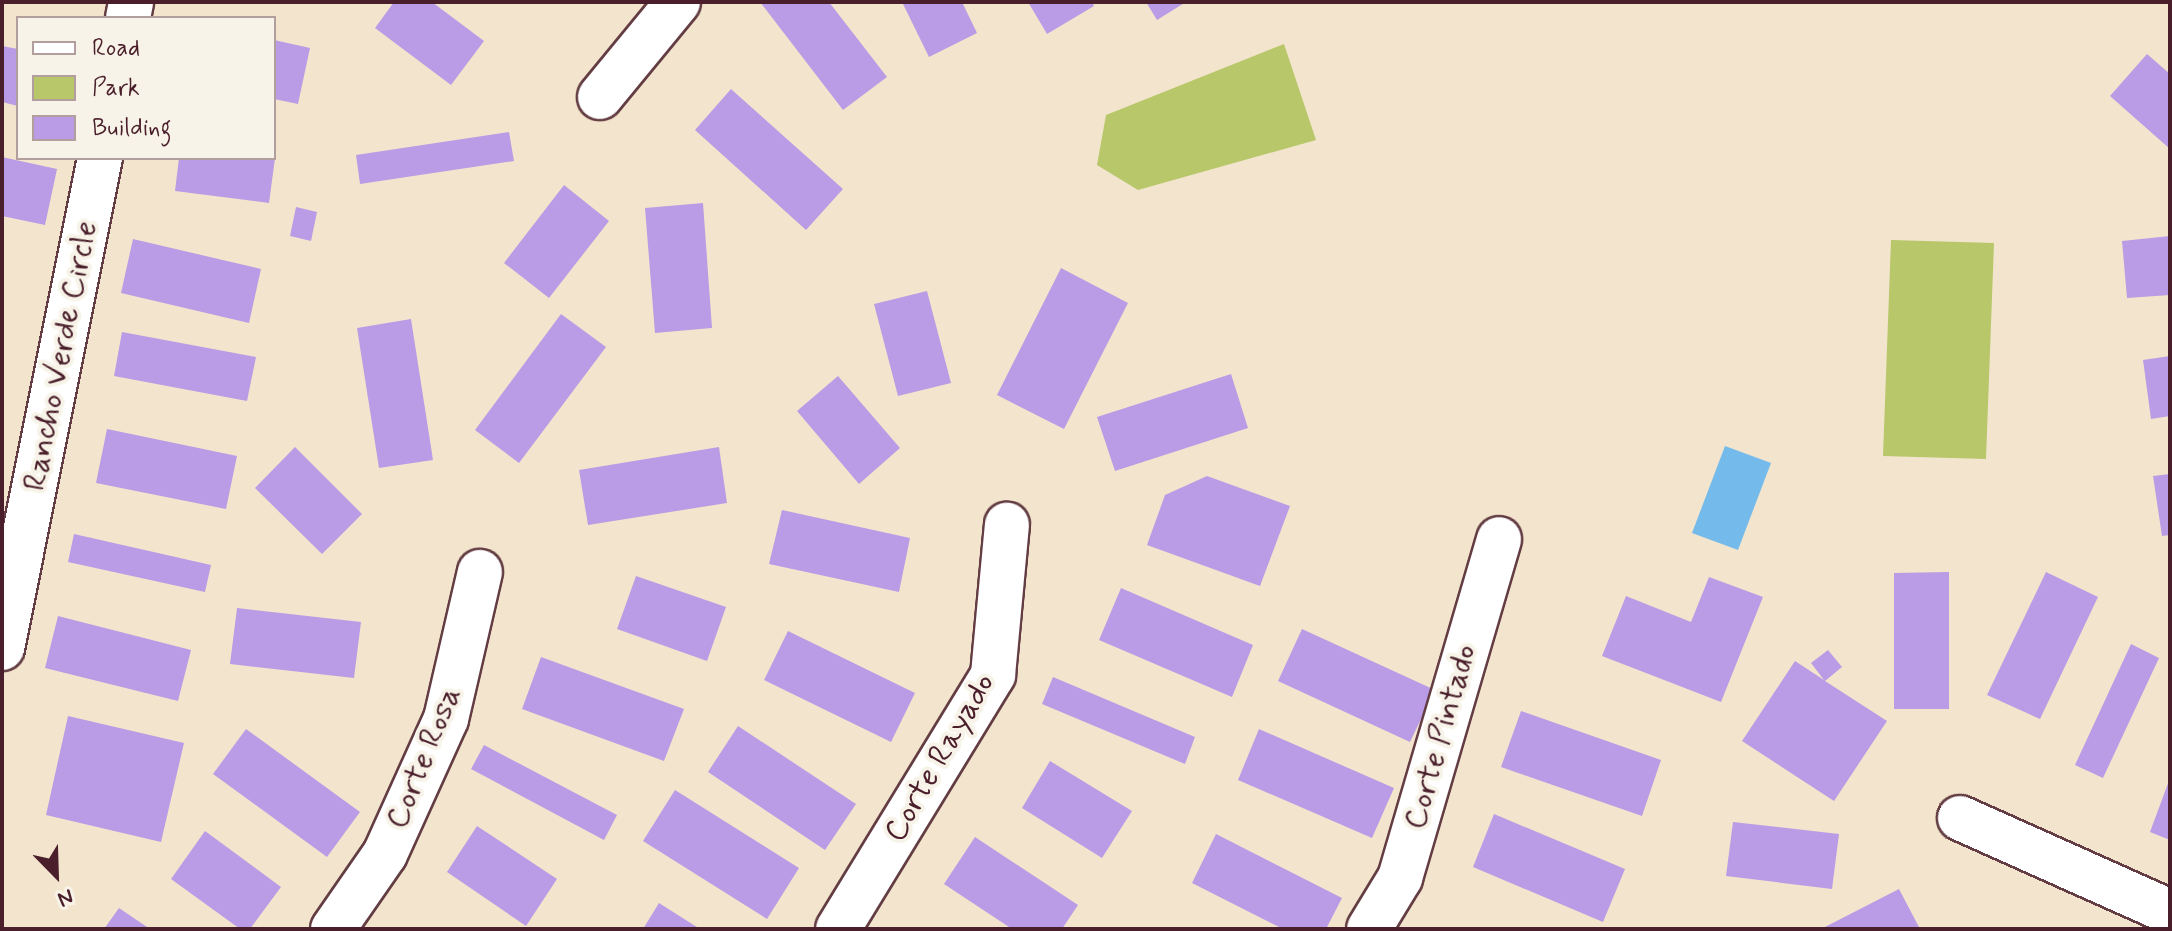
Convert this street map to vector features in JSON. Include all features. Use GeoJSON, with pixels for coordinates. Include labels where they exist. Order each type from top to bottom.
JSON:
{"type":"FeatureCollection","features":[{"type":"Feature","properties":{"kind":"street"},"geometry":{"type":"LineString","coordinates":[[600,97],[678,2]]}},
{"type":"Feature","properties":{"kind":"street","name":"Rancho Verde Circle"},"geometry":{"type":"LineString","coordinates":[[2,648],[100,160]]}},
{"type":"Feature","properties":{"kind":"street","name":"Corte Rayado"},"geometry":{"type":"LineString","coordinates":[[838,929],[993,675],[1007,525]]}},
{"type":"Feature","properties":{"kind":"street","name":"Corte Pintado"},"geometry":{"type":"LineString","coordinates":[[1369,929],[1400,878],[1499,539]]}},
{"type":"Feature","properties":{"kind":"street","name":"Corte Rosa"},"geometry":{"type":"LineString","coordinates":[[333,929],[385,854],[446,719],[480,572]]}},
{"type":"Feature","properties":{"kind":"street"},"geometry":{"type":"LineString","coordinates":[[1960,818],[2170,912]]}},
{"type":"Feature","properties":{"kind":"green space"},"geometry":{"type":"Polygon","coordinates":[[[1284,44],[1316,140],[1138,190],[1097,165],[1106,115],[1284,44]]]}},
{"type":"Feature","properties":{"kind":"green space"},"geometry":{"type":"Polygon","coordinates":[[[1891,240],[1994,243],[1986,459],[1883,456],[1891,240]]]}},
{"type":"Feature","properties":{"kind":"water"},"geometry":{"type":"Polygon","coordinates":[[[1725,446],[1771,463],[1738,550],[1692,533],[1725,446]]]}},
{"type":"Feature","properties":{"kind":"building"},"geometry":{"type":"Polygon","coordinates":[[[394,2],[432,2],[484,41],[451,85],[375,28],[394,2]]]}},
{"type":"Feature","properties":{"kind":"building"},"geometry":{"type":"Polygon","coordinates":[[[760,2],[829,2],[887,77],[843,110],[760,2]]]}},
{"type":"Feature","properties":{"kind":"building"},"geometry":{"type":"Polygon","coordinates":[[[902,2],[962,2],[977,33],[929,57],[902,2]]]}},
{"type":"Feature","properties":{"kind":"building"},"geometry":{"type":"Polygon","coordinates":[[[1028,2],[1092,2],[1094,6],[1047,34],[1028,2]]]}},
{"type":"Feature","properties":{"kind":"building"},"geometry":{"type":"Polygon","coordinates":[[[1146,2],[1186,2],[1157,20],[1146,2]]]}},
{"type":"Feature","properties":{"kind":"building"},"geometry":{"type":"Polygon","coordinates":[[[276,40],[310,48],[298,104],[276,99],[276,40]]]}},
{"type":"Feature","properties":{"kind":"building"},"geometry":{"type":"Polygon","coordinates":[[[2,46],[16,49],[16,106],[2,102],[2,46]]]}},
{"type":"Feature","properties":{"kind":"building"},"geometry":{"type":"Polygon","coordinates":[[[2147,54],[2170,74],[2170,149],[2110,96],[2147,54]]]}},
{"type":"Feature","properties":{"kind":"building"},"geometry":{"type":"Polygon","coordinates":[[[731,89],[843,189],[806,230],[695,130],[731,89]]]}},
{"type":"Feature","properties":{"kind":"building"},"geometry":{"type":"Polygon","coordinates":[[[509,132],[514,161],[360,184],[356,155],[509,132]]]}},
{"type":"Feature","properties":{"kind":"building"},"geometry":{"type":"Polygon","coordinates":[[[2,157],[57,169],[45,225],[2,216],[2,157]]]}},
{"type":"Feature","properties":{"kind":"building"},"geometry":{"type":"Polygon","coordinates":[[[179,160],[275,160],[269,203],[175,191],[179,160]]]}},
{"type":"Feature","properties":{"kind":"building"},"geometry":{"type":"Polygon","coordinates":[[[564,185],[609,221],[549,298],[504,263],[564,185]]]}},
{"type":"Feature","properties":{"kind":"building"},"geometry":{"type":"Polygon","coordinates":[[[703,203],[712,328],[655,333],[645,208],[703,203]]]}},
{"type":"Feature","properties":{"kind":"building"},"geometry":{"type":"Polygon","coordinates":[[[296,207],[317,212],[311,241],[290,236],[296,207]]]}},
{"type":"Feature","properties":{"kind":"building"},"geometry":{"type":"Polygon","coordinates":[[[2170,236],[2170,295],[2127,298],[2122,241],[2170,236]]]}},
{"type":"Feature","properties":{"kind":"building"},"geometry":{"type":"Polygon","coordinates":[[[133,239],[261,269],[249,323],[121,293],[133,239]]]}},
{"type":"Feature","properties":{"kind":"building"},"geometry":{"type":"Polygon","coordinates":[[[1061,268],[1128,303],[1064,429],[997,395],[1061,268]]]}},
{"type":"Feature","properties":{"kind":"building"},"geometry":{"type":"Polygon","coordinates":[[[927,291],[951,383],[898,396],[874,304],[927,291]]]}},
{"type":"Feature","properties":{"kind":"building"},"geometry":{"type":"Polygon","coordinates":[[[561,314],[606,347],[519,463],[475,430],[561,314]]]}},
{"type":"Feature","properties":{"kind":"building"},"geometry":{"type":"Polygon","coordinates":[[[411,319],[433,460],[379,468],[357,328],[411,319]]]}},
{"type":"Feature","properties":{"kind":"building"},"geometry":{"type":"Polygon","coordinates":[[[122,332],[256,357],[247,401],[114,376],[122,332]]]}},
{"type":"Feature","properties":{"kind":"building"},"geometry":{"type":"Polygon","coordinates":[[[2170,356],[2170,416],[2151,419],[2143,360],[2170,356]]]}},
{"type":"Feature","properties":{"kind":"building"},"geometry":{"type":"Polygon","coordinates":[[[1231,374],[1248,428],[1115,471],[1097,417],[1231,374]]]}},
{"type":"Feature","properties":{"kind":"building"},"geometry":{"type":"Polygon","coordinates":[[[838,376],[900,448],[859,484],[797,411],[838,376]]]}},
{"type":"Feature","properties":{"kind":"building"},"geometry":{"type":"Polygon","coordinates":[[[107,429],[237,456],[226,509],[96,483],[107,429]]]}},
{"type":"Feature","properties":{"kind":"building"},"geometry":{"type":"Polygon","coordinates":[[[295,447],[362,514],[322,554],[255,488],[295,447]]]}},
{"type":"Feature","properties":{"kind":"building"},"geometry":{"type":"Polygon","coordinates":[[[719,447],[727,503],[588,525],[579,470],[719,447]]]}},
{"type":"Feature","properties":{"kind":"building"},"geometry":{"type":"Polygon","coordinates":[[[2170,474],[2170,535],[2162,536],[2153,476],[2170,474]]]}},
{"type":"Feature","properties":{"kind":"building"},"geometry":{"type":"Polygon","coordinates":[[[1207,476],[1290,506],[1260,586],[1147,545],[1165,495],[1207,476]]]}},
{"type":"Feature","properties":{"kind":"building"},"geometry":{"type":"Polygon","coordinates":[[[782,510],[910,538],[899,592],[769,564],[782,510]]]}},
{"type":"Feature","properties":{"kind":"building"},"geometry":{"type":"Polygon","coordinates":[[[74,534],[211,565],[205,592],[68,562],[74,534]]]}},
{"type":"Feature","properties":{"kind":"building"},"geometry":{"type":"Polygon","coordinates":[[[1949,572],[1949,709],[1894,709],[1894,573],[1949,572]]]}},
{"type":"Feature","properties":{"kind":"building"},"geometry":{"type":"Polygon","coordinates":[[[2046,572],[2098,597],[2040,719],[1987,695],[2046,572]]]}},
{"type":"Feature","properties":{"kind":"building"},"geometry":{"type":"Polygon","coordinates":[[[636,576],[726,607],[707,661],[617,629],[636,576]]]}},
{"type":"Feature","properties":{"kind":"building"},"geometry":{"type":"Polygon","coordinates":[[[1709,577],[1763,597],[1721,702],[1602,656],[1626,596],[1691,622],[1709,577]]]}},
{"type":"Feature","properties":{"kind":"building"},"geometry":{"type":"Polygon","coordinates":[[[1121,588],[1253,645],[1232,697],[1099,640],[1121,588]]]}},
{"type":"Feature","properties":{"kind":"building"},"geometry":{"type":"Polygon","coordinates":[[[237,608],[361,622],[354,678],[230,664],[237,608]]]}},
{"type":"Feature","properties":{"kind":"building"},"geometry":{"type":"Polygon","coordinates":[[[58,616],[191,650],[178,701],[45,668],[58,616]]]}},
{"type":"Feature","properties":{"kind":"building"},"geometry":{"type":"Polygon","coordinates":[[[1302,629],[1435,690],[1410,742],[1278,681],[1302,629]]]}},
{"type":"Feature","properties":{"kind":"building"},"geometry":{"type":"Polygon","coordinates":[[[788,631],[915,693],[891,742],[764,680],[788,631]]]}},
{"type":"Feature","properties":{"kind":"building"},"geometry":{"type":"Polygon","coordinates":[[[2131,644],[2159,658],[2103,778],[2075,765],[2131,644]]]}},
{"type":"Feature","properties":{"kind":"building"},"geometry":{"type":"Polygon","coordinates":[[[1828,650],[1842,667],[1825,681],[1887,721],[1834,801],[1742,741],[1795,661],[1824,680],[1811,663],[1828,650]]]}},
{"type":"Feature","properties":{"kind":"building"},"geometry":{"type":"Polygon","coordinates":[[[541,657],[684,709],[664,761],[522,709],[541,657]]]}},
{"type":"Feature","properties":{"kind":"building"},"geometry":{"type":"Polygon","coordinates":[[[1053,677],[1195,737],[1185,764],[1042,704],[1053,677]]]}},
{"type":"Feature","properties":{"kind":"building"},"geometry":{"type":"Polygon","coordinates":[[[1521,711],[1661,760],[1642,816],[1501,767],[1521,711]]]}},
{"type":"Feature","properties":{"kind":"building"},"geometry":{"type":"Polygon","coordinates":[[[68,716],[184,743],[161,842],[46,815],[68,716]]]}},
{"type":"Feature","properties":{"kind":"building"},"geometry":{"type":"Polygon","coordinates":[[[738,726],[856,804],[825,850],[708,772],[738,726]]]}},
{"type":"Feature","properties":{"kind":"building"},"geometry":{"type":"Polygon","coordinates":[[[246,729],[360,812],[327,857],[213,774],[246,729]]]}},
{"type":"Feature","properties":{"kind":"building"},"geometry":{"type":"Polygon","coordinates":[[[1259,729],[1394,788],[1372,838],[1238,780],[1259,729]]]}},
{"type":"Feature","properties":{"kind":"building"},"geometry":{"type":"Polygon","coordinates":[[[484,745],[617,815],[604,840],[471,769],[484,745]]]}},
{"type":"Feature","properties":{"kind":"building"},"geometry":{"type":"Polygon","coordinates":[[[1050,761],[1132,811],[1102,858],[1022,808],[1050,761]]]}},
{"type":"Feature","properties":{"kind":"building"},"geometry":{"type":"Polygon","coordinates":[[[2170,778],[2170,840],[2150,832],[2170,778]]]}},
{"type":"Feature","properties":{"kind":"building"},"geometry":{"type":"Polygon","coordinates":[[[675,790],[799,868],[767,919],[643,841],[675,790]]]}},
{"type":"Feature","properties":{"kind":"building"},"geometry":{"type":"Polygon","coordinates":[[[1494,814],[1625,869],[1603,922],[1473,867],[1494,814]]]}},
{"type":"Feature","properties":{"kind":"building"},"geometry":{"type":"Polygon","coordinates":[[[1733,822],[1839,834],[1832,889],[1726,876],[1733,822]]]}},
{"type":"Feature","properties":{"kind":"building"},"geometry":{"type":"Polygon","coordinates":[[[477,826],[557,879],[526,926],[447,872],[477,826]]]}},
{"type":"Feature","properties":{"kind":"building"},"geometry":{"type":"Polygon","coordinates":[[[205,831],[281,887],[250,929],[240,929],[171,879],[205,831]]]}},
{"type":"Feature","properties":{"kind":"building"},"geometry":{"type":"Polygon","coordinates":[[[1216,834],[1342,898],[1326,929],[1283,929],[1192,883],[1216,834]]]}},
{"type":"Feature","properties":{"kind":"building"},"geometry":{"type":"Polygon","coordinates":[[[975,837],[1078,905],[1062,929],[1012,929],[944,884],[975,837]]]}},
{"type":"Feature","properties":{"kind":"building"},"geometry":{"type":"Polygon","coordinates":[[[1899,889],[1920,929],[1821,929],[1899,889]]]}},
{"type":"Feature","properties":{"kind":"building"},"geometry":{"type":"Polygon","coordinates":[[[659,903],[700,929],[643,929],[659,903]]]}},
{"type":"Feature","properties":{"kind":"building"},"geometry":{"type":"Polygon","coordinates":[[[119,908],[150,929],[104,929],[119,908]]]}}]}
